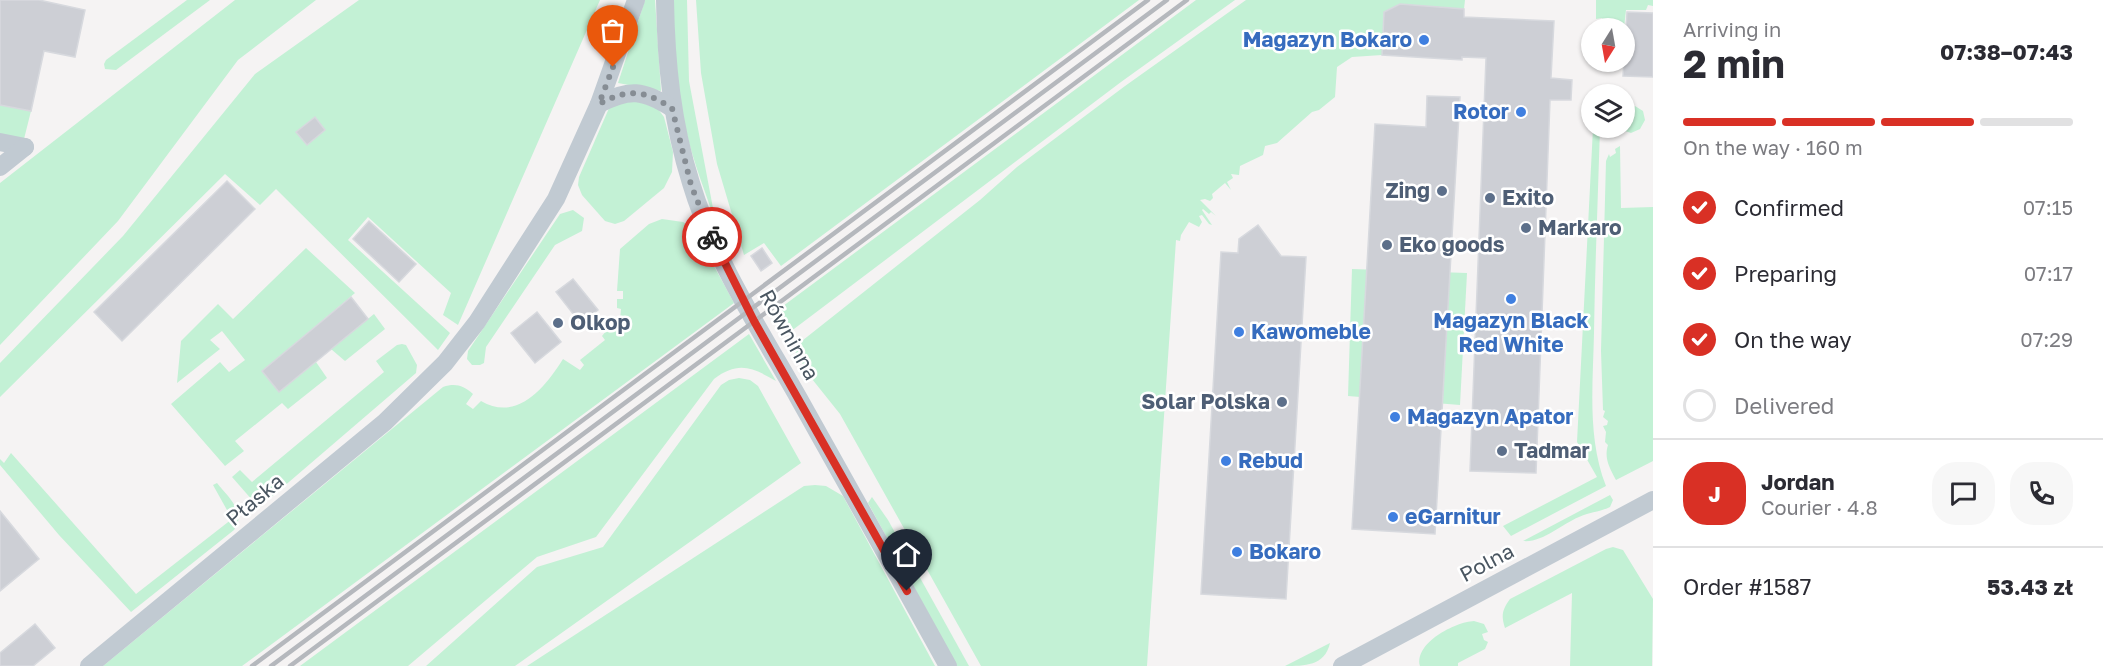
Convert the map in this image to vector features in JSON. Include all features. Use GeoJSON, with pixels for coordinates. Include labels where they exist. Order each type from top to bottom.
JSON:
{"type":"FeatureCollection","features":[{"type":"Feature","properties":{"kind":"street","name":"Płaska"},"geometry":{"type":"LineString","coordinates":[[89,666],[385,422],[445,363],[477,322],[556,200],[599,104],[636,0]]}},
{"type":"Feature","properties":{"kind":"street","name":"Równinna"},"geometry":{"type":"LineString","coordinates":[[665,0],[666,50],[672,108],[691,185],[708,230],[754,321],[948,666]]}},
{"type":"Feature","properties":{"kind":"street"},"geometry":{"type":"LineString","coordinates":[[599,104],[620,93],[637,93],[657,99],[672,108]]}},
{"type":"Feature","properties":{"kind":"street"},"geometry":{"type":"LineString","coordinates":[[0,142],[25,147],[0,167]]}},
{"type":"Feature","properties":{"kind":"street","name":"Polna"},"geometry":{"type":"LineString","coordinates":[[1342,666],[1653,500]]}},
{"type":"Feature","properties":{"kind":"green space"},"geometry":{"type":"Polygon","coordinates":[[[187,0],[210,0],[116,70],[105,69],[106,60],[187,0]]]}},
{"type":"Feature","properties":{"kind":"green space"},"geometry":{"type":"Polygon","coordinates":[[[235,0],[316,0],[238,60],[118,221],[0,345],[0,183],[235,0]]]}},
{"type":"Feature","properties":{"kind":"green space"},"geometry":{"type":"Polygon","coordinates":[[[359,0],[600,0],[458,325],[443,315],[451,293],[368,217],[348,240],[450,333],[438,350],[276,189],[260,205],[225,174],[0,397],[0,363],[123,236],[255,74],[359,0]]]}},
{"type":"Feature","properties":{"kind":"green space"},"geometry":{"type":"Polygon","coordinates":[[[645,0],[655,0],[661,91],[618,83],[645,0]]]}},
{"type":"Feature","properties":{"kind":"green space"},"geometry":{"type":"Polygon","coordinates":[[[674,0],[687,0],[689,81],[716,224],[692,154],[680,98],[676,66],[674,0]]]}},
{"type":"Feature","properties":{"kind":"green space"},"geometry":{"type":"Polygon","coordinates":[[[696,0],[1139,0],[781,266],[764,243],[744,255],[717,164],[701,73],[696,0]]]}},
{"type":"Feature","properties":{"kind":"green space"},"geometry":{"type":"Polygon","coordinates":[[[1196,0],[1235,0],[1121,82],[786,335],[782,327],[788,322],[779,309],[1196,0]]]}},
{"type":"Feature","properties":{"kind":"green space"},"geometry":{"type":"Polygon","coordinates":[[[1246,0],[1465,0],[1464,9],[1400,4],[1384,12],[1382,55],[1352,57],[1337,67],[1335,97],[1319,110],[1312,112],[1277,143],[1265,146],[1263,155],[1240,166],[1239,175],[1231,174],[1233,178],[1227,182],[1231,190],[1225,183],[1212,194],[1213,198],[1210,201],[1200,200],[1216,216],[1202,210],[1212,225],[1202,215],[1199,216],[1202,222],[1199,227],[1189,222],[1180,241],[1176,240],[1147,666],[981,666],[840,414],[812,379],[793,348],[980,200],[1017,167],[1125,86],[1246,0]]]}},
{"type":"Feature","properties":{"kind":"green space"},"geometry":{"type":"Polygon","coordinates":[[[1596,0],[1653,0],[1653,6],[1648,5],[1646,10],[1626,10],[1625,18],[1596,18],[1596,0]]]}},
{"type":"Feature","properties":{"kind":"green space"},"geometry":{"type":"Polygon","coordinates":[[[634,99],[658,109],[664,117],[673,152],[672,172],[664,188],[624,221],[615,224],[605,221],[582,195],[578,185],[579,177],[610,106],[634,99]]]}},
{"type":"Feature","properties":{"kind":"green space"},"geometry":{"type":"Polygon","coordinates":[[[0,105],[31,111],[24,139],[0,134],[0,105]]]}},
{"type":"Feature","properties":{"kind":"green space"},"geometry":{"type":"Polygon","coordinates":[[[1635,106],[1643,111],[1645,120],[1640,129],[1635,131],[1635,106]]]}},
{"type":"Feature","properties":{"kind":"green space"},"geometry":{"type":"Polygon","coordinates":[[[1592,138],[1600,138],[1592,411],[1596,449],[1606,486],[1511,536],[1503,526],[1597,477],[1577,442],[1592,138]]]}},
{"type":"Feature","properties":{"kind":"green space"},"geometry":{"type":"Polygon","coordinates":[[[1620,146],[1621,208],[1653,207],[1653,461],[1616,480],[1608,462],[1608,445],[1605,442],[1606,432],[1603,426],[1607,425],[1608,421],[1603,417],[1605,411],[1603,410],[1601,351],[1606,161],[1609,154],[1610,157],[1616,153],[1615,149],[1620,146]]]}},
{"type":"Feature","properties":{"kind":"green space"},"geometry":{"type":"Polygon","coordinates":[[[573,210],[584,218],[582,231],[555,245],[486,347],[484,363],[472,365],[467,359],[468,351],[560,214],[573,210]]]}},
{"type":"Feature","properties":{"kind":"green space"},"geometry":{"type":"Polygon","coordinates":[[[662,219],[683,222],[694,229],[734,303],[242,666],[103,666],[443,387],[459,386],[469,391],[473,394],[466,404],[473,409],[481,401],[494,406],[506,407],[518,405],[539,391],[563,359],[580,370],[584,365],[580,360],[605,340],[602,336],[615,320],[620,320],[621,309],[617,308],[617,299],[623,299],[623,291],[617,291],[620,249],[649,224],[662,219]]]}},
{"type":"Feature","properties":{"kind":"green space"},"geometry":{"type":"Polygon","coordinates":[[[306,248],[355,293],[262,371],[279,392],[316,362],[327,378],[288,409],[282,403],[235,441],[244,451],[225,466],[171,404],[220,362],[229,372],[245,360],[222,331],[210,340],[220,349],[177,383],[181,341],[218,304],[233,319],[306,248]]]}},
{"type":"Feature","properties":{"kind":"green space"},"geometry":{"type":"Polygon","coordinates":[[[1352,269],[1467,273],[1460,405],[1348,396],[1352,269]]]}},
{"type":"Feature","properties":{"kind":"green space"},"geometry":{"type":"Polygon","coordinates":[[[374,314],[385,329],[345,361],[331,349],[374,314]]]}},
{"type":"Feature","properties":{"kind":"green space"},"geometry":{"type":"Polygon","coordinates":[[[749,334],[776,381],[760,372],[745,368],[730,370],[714,379],[596,537],[537,557],[408,666],[300,666],[749,334]]]}},
{"type":"Feature","properties":{"kind":"green space"},"geometry":{"type":"Polygon","coordinates":[[[397,345],[406,345],[417,365],[416,373],[268,500],[253,501],[232,477],[240,470],[252,482],[384,372],[376,361],[397,345]]]}},
{"type":"Feature","properties":{"kind":"green space"},"geometry":{"type":"Polygon","coordinates":[[[739,378],[750,380],[758,386],[801,463],[515,666],[426,666],[537,567],[603,547],[721,385],[739,378]]]}},
{"type":"Feature","properties":{"kind":"green space"},"geometry":{"type":"Polygon","coordinates":[[[11,453],[136,594],[232,519],[213,485],[217,483],[231,499],[237,511],[237,523],[234,530],[131,612],[59,535],[0,465],[0,459],[4,463],[11,453]]]}},
{"type":"Feature","properties":{"kind":"green space"},"geometry":{"type":"Polygon","coordinates":[[[804,486],[826,486],[843,496],[935,666],[527,666],[804,486]]]}},
{"type":"Feature","properties":{"kind":"green space"},"geometry":{"type":"Polygon","coordinates":[[[1610,495],[1613,500],[1610,507],[1572,520],[1537,539],[1523,541],[1610,495]]]}},
{"type":"Feature","properties":{"kind":"green space"},"geometry":{"type":"Polygon","coordinates":[[[872,497],[888,520],[969,666],[957,666],[868,503],[872,497]]]}},
{"type":"Feature","properties":{"kind":"green space"},"geometry":{"type":"Polygon","coordinates":[[[1613,547],[1623,550],[1653,599],[1652,666],[1570,666],[1572,593],[1505,628],[1503,613],[1510,599],[1613,547]]]}},
{"type":"Feature","properties":{"kind":"green space"},"geometry":{"type":"Polygon","coordinates":[[[1474,621],[1484,624],[1488,632],[1482,634],[1484,640],[1488,642],[1485,649],[1458,663],[1458,666],[1420,666],[1423,649],[1429,642],[1457,625],[1474,621]]]}},
{"type":"Feature","properties":{"kind":"green space"},"geometry":{"type":"Polygon","coordinates":[[[1330,643],[1324,656],[1319,660],[1306,665],[1285,666],[1330,643]]]}},
{"type":"Feature","properties":{"kind":"building"},"geometry":{"type":"Polygon","coordinates":[[[0,0],[39,0],[85,10],[75,57],[44,51],[31,111],[0,105],[0,0]]]}},
{"type":"Feature","properties":{"kind":"building"},"geometry":{"type":"Polygon","coordinates":[[[1400,4],[1464,9],[1464,17],[1554,21],[1551,78],[1572,80],[1571,100],[1550,100],[1536,473],[1470,471],[1486,58],[1462,57],[1462,60],[1382,55],[1384,12],[1400,4]]]}},
{"type":"Feature","properties":{"kind":"building"},"geometry":{"type":"Polygon","coordinates":[[[1627,12],[1653,13],[1653,77],[1623,76],[1623,72],[1635,72],[1635,18],[1627,18],[1627,12]]]}},
{"type":"Feature","properties":{"kind":"building"},"geometry":{"type":"Polygon","coordinates":[[[1427,96],[1460,97],[1435,534],[1352,529],[1375,124],[1426,127],[1427,96]]]}},
{"type":"Feature","properties":{"kind":"building"},"geometry":{"type":"Polygon","coordinates":[[[315,117],[325,130],[307,145],[296,132],[315,117]]]}},
{"type":"Feature","properties":{"kind":"building"},"geometry":{"type":"Polygon","coordinates":[[[227,181],[255,209],[122,341],[94,312],[227,181]]]}},
{"type":"Feature","properties":{"kind":"building"},"geometry":{"type":"Polygon","coordinates":[[[369,221],[416,264],[399,282],[353,239],[369,221]]]}},
{"type":"Feature","properties":{"kind":"building"},"geometry":{"type":"Polygon","coordinates":[[[1258,225],[1281,256],[1306,257],[1286,599],[1201,594],[1221,252],[1238,253],[1239,239],[1258,225]]]}},
{"type":"Feature","properties":{"kind":"building"},"geometry":{"type":"Polygon","coordinates":[[[762,248],[772,263],[761,271],[751,256],[762,248]]]}},
{"type":"Feature","properties":{"kind":"building"},"geometry":{"type":"Polygon","coordinates":[[[573,279],[598,310],[581,324],[556,292],[573,279]]]}},
{"type":"Feature","properties":{"kind":"building"},"geometry":{"type":"Polygon","coordinates":[[[351,297],[368,319],[279,392],[262,371],[351,297]]]}},
{"type":"Feature","properties":{"kind":"building"},"geometry":{"type":"Polygon","coordinates":[[[537,312],[561,342],[535,363],[511,333],[537,312]]]}},
{"type":"Feature","properties":{"kind":"building"},"geometry":{"type":"Polygon","coordinates":[[[0,511],[39,559],[0,591],[0,511]]]}},
{"type":"Feature","properties":{"kind":"building"},"geometry":{"type":"Polygon","coordinates":[[[35,624],[55,648],[33,666],[0,666],[0,653],[35,624]]]}},
{"type":"Feature","properties":{"kind":"railway"},"geometry":{"type":"LineString","coordinates":[[252,666],[1148,0]]}},
{"type":"Feature","properties":{"kind":"railway"},"geometry":{"type":"LineString","coordinates":[[271,666],[1167,0]]}},
{"type":"Feature","properties":{"kind":"railway"},"geometry":{"type":"LineString","coordinates":[[290,666],[1187,0]]}},
{"type":"Feature","properties":{"kind":"way so far"},"geometry":{"type":"LineString","coordinates":[[613,67],[599,104],[620,93],[637,93],[657,99],[672,108],[691,185],[712,237]]}},
{"type":"Feature","properties":{"kind":"place","name":"Magazyn Bokaro"},"geometry":{"type":"Point","coordinates":[1424,40]}},
{"type":"Feature","properties":{"kind":"place","name":"Rotor"},"geometry":{"type":"Point","coordinates":[1521,112]}},
{"type":"Feature","properties":{"kind":"place","name":"Zing"},"geometry":{"type":"Point","coordinates":[1442,191]}},
{"type":"Feature","properties":{"kind":"place","name":"Exito"},"geometry":{"type":"Point","coordinates":[1490,198]}},
{"type":"Feature","properties":{"kind":"place","name":"Markaro"},"geometry":{"type":"Point","coordinates":[1526,228]}},
{"type":"Feature","properties":{"kind":"place","name":"Eko goods"},"geometry":{"type":"Point","coordinates":[1387,245]}},
{"type":"Feature","properties":{"kind":"place","name":"Magazyn Black Red White"},"geometry":{"type":"Point","coordinates":[1511,299]}},
{"type":"Feature","properties":{"kind":"place","name":"Olkop"},"geometry":{"type":"Point","coordinates":[558,323]}},
{"type":"Feature","properties":{"kind":"place","name":"Kawomeble"},"geometry":{"type":"Point","coordinates":[1239,332]}},
{"type":"Feature","properties":{"kind":"place","name":"Solar Polska"},"geometry":{"type":"Point","coordinates":[1282,402]}},
{"type":"Feature","properties":{"kind":"place","name":"Magazyn Apator"},"geometry":{"type":"Point","coordinates":[1395,417]}},
{"type":"Feature","properties":{"kind":"place","name":"Tadmar"},"geometry":{"type":"Point","coordinates":[1502,451]}},
{"type":"Feature","properties":{"kind":"place","name":"Rebud"},"geometry":{"type":"Point","coordinates":[1226,461]}},
{"type":"Feature","properties":{"kind":"place","name":"eGarnitur"},"geometry":{"type":"Point","coordinates":[1393,517]}},
{"type":"Feature","properties":{"kind":"place","name":"Bokaro"},"geometry":{"type":"Point","coordinates":[1237,552]}},
{"type":"Feature","properties":{"kind":"route"},"geometry":{"type":"LineString","coordinates":[[712,237],[754,321],[907,591]]}}]}
